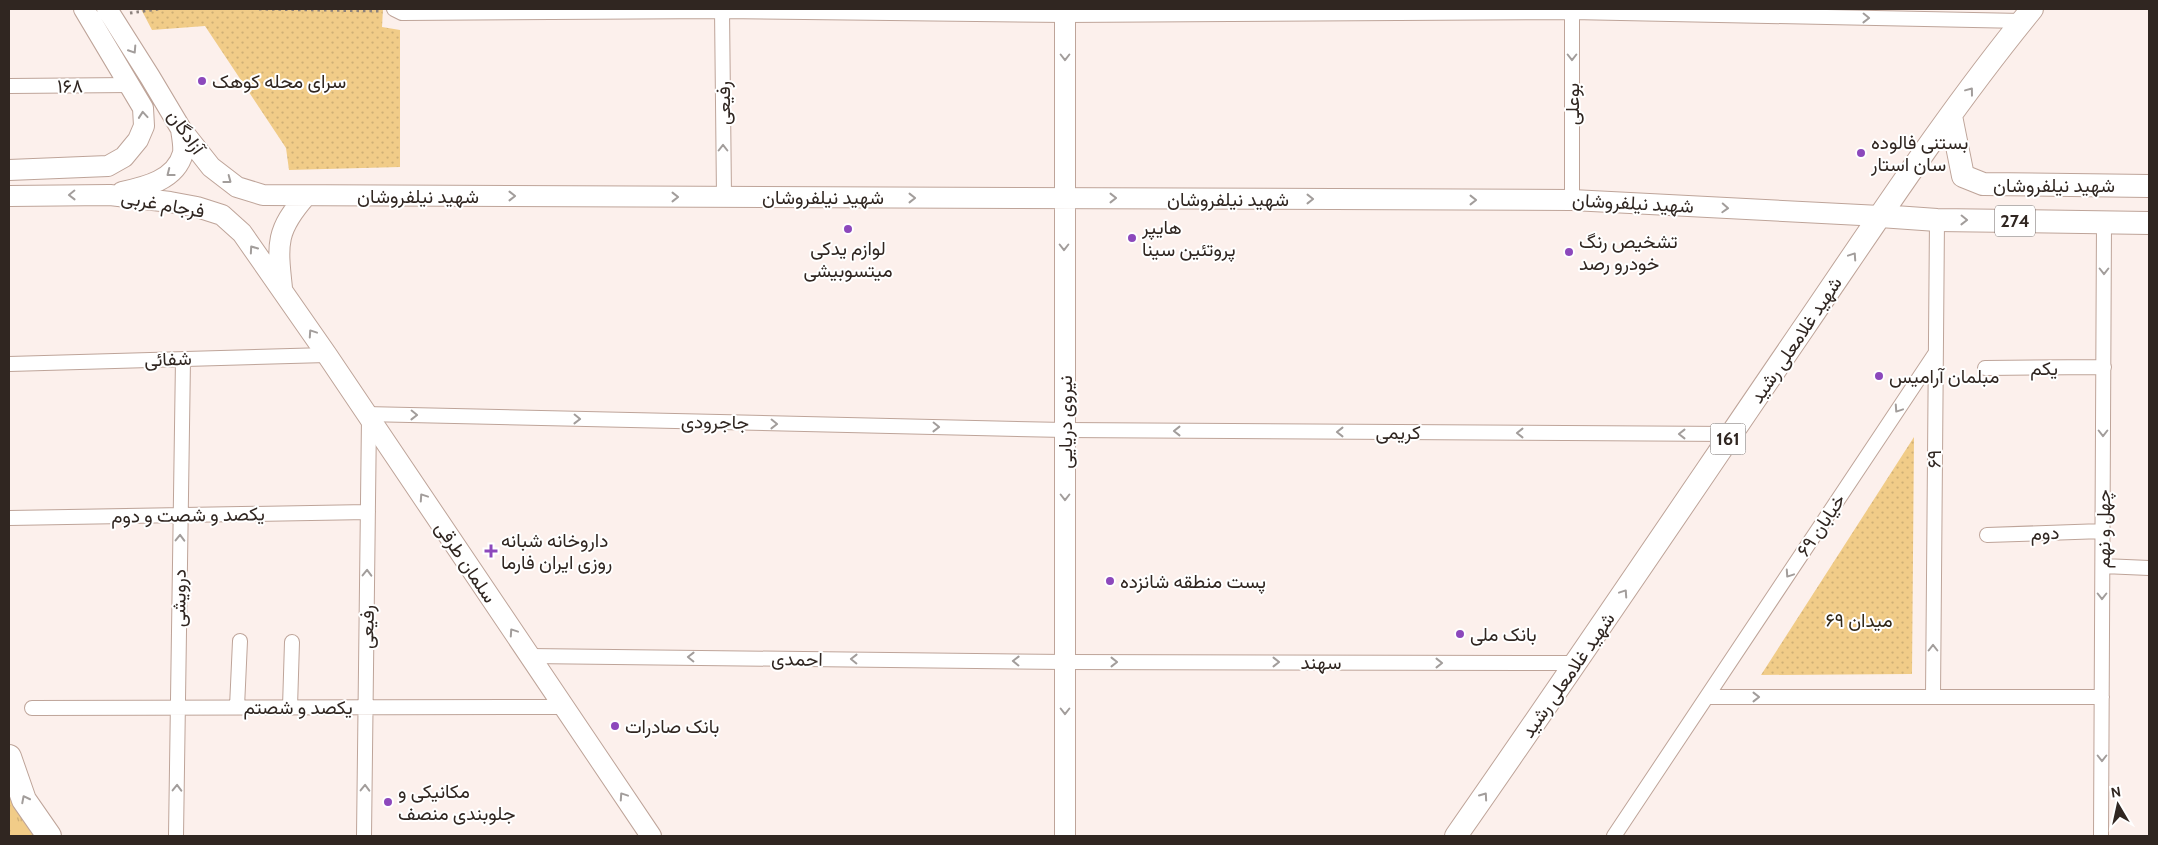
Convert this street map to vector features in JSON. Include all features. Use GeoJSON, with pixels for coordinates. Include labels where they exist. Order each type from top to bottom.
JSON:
{"type":"FeatureCollection","features":[{"type":"Feature","properties":{"kind":"highway"},"geometry":{"type":"LineString","coordinates":[[9,757],[24,800],[49,836]]}},
{"type":"Feature","properties":{"kind":"main road"},"geometry":{"type":"LineString","coordinates":[[84,9],[131,85]]}},
{"type":"Feature","properties":{"kind":"main road","name":"آزادگان"},"geometry":{"type":"LineString","coordinates":[[109,12],[150,76],[181,130],[211,167],[237,187],[263,195],[306,196]]}},
{"type":"Feature","properties":{"kind":"main road","name":"نیروی دریایی"},"geometry":{"type":"LineString","coordinates":[[1065,12],[1065,836]]}},
{"type":"Feature","properties":{"kind":"main road","name":"شهید غلامعلی رشید"},"geometry":{"type":"LineString","coordinates":[[1456,836],[1577,663],[1880,216],[1951,116],[2028,13]]}},
{"type":"Feature","properties":{"kind":"main road","name":"فرجام غربی"},"geometry":{"type":"LineString","coordinates":[[9,170],[108,166],[124,157],[138,140],[144,126],[143,108],[131,85]]}},
{"type":"Feature","properties":{"kind":"main road","name":"شهید نیلفروشان"},"geometry":{"type":"LineString","coordinates":[[1951,116],[1963,176],[1983,184],[2149,186]]}},
{"type":"Feature","properties":{"kind":"main road"},"geometry":{"type":"LineString","coordinates":[[110,195],[138,188],[162,179],[178,167],[183,152],[181,130]]}},
{"type":"Feature","properties":{"kind":"main road","name":"فرجام غربی"},"geometry":{"type":"LineString","coordinates":[[9,196],[110,195],[170,202],[197,207],[222,215],[242,234],[282,288]]}},
{"type":"Feature","properties":{"kind":"main road"},"geometry":{"type":"LineString","coordinates":[[282,288],[278,260],[280,233],[293,211],[306,196]]}},
{"type":"Feature","properties":{"kind":"main road","name":"شهید نیلفروشان"},"geometry":{"type":"LineString","coordinates":[[306,196],[1572,200],[1937,220],[2149,222]]}},
{"type":"Feature","properties":{"kind":"main road","name":"سلمان طرقی"},"geometry":{"type":"LineString","coordinates":[[282,288],[650,836]]}},
{"type":"Feature","properties":{"kind":"street"},"geometry":{"type":"LineString","coordinates":[[396,10],[402,14],[722,10],[1065,12],[1572,10],[1929,14],[2028,13]]}},
{"type":"Feature","properties":{"kind":"street","name":"رفیعی"},"geometry":{"type":"LineString","coordinates":[[722,10],[724,197]]}},
{"type":"Feature","properties":{"kind":"street","name":"بوعلی"},"geometry":{"type":"LineString","coordinates":[[1572,10],[1572,200]]}},
{"type":"Feature","properties":{"kind":"street","name":"۱۶۸"},"geometry":{"type":"LineString","coordinates":[[9,86],[131,85]]}},
{"type":"Feature","properties":{"kind":"street","name":"۶۹"},"geometry":{"type":"LineString","coordinates":[[1933,697],[1937,220]]}},
{"type":"Feature","properties":{"kind":"street","name":"چهل و نهم"},"geometry":{"type":"LineString","coordinates":[[2101,836],[2104,222]]}},
{"type":"Feature","properties":{"kind":"street","name":"خیابان ۶۹"},"geometry":{"type":"LineString","coordinates":[[1614,836],[1935,354]]}},
{"type":"Feature","properties":{"kind":"street","name":"شفائی"},"geometry":{"type":"LineString","coordinates":[[9,364],[327,355]]}},
{"type":"Feature","properties":{"kind":"street","name":"درویشی"},"geometry":{"type":"LineString","coordinates":[[176,836],[182,359]]}},
{"type":"Feature","properties":{"kind":"street","name":"یکم"},"geometry":{"type":"LineString","coordinates":[[1985,368],[2104,367]]}},
{"type":"Feature","properties":{"kind":"street","name":"رفیعی"},"geometry":{"type":"LineString","coordinates":[[364,836],[368,512],[367,416]]}},
{"type":"Feature","properties":{"kind":"street","name":"جاجرودی"},"geometry":{"type":"LineString","coordinates":[[367,416],[1065,430]]}},
{"type":"Feature","properties":{"kind":"street","name":"کریمی"},"geometry":{"type":"LineString","coordinates":[[1065,430],[1731,434]]}},
{"type":"Feature","properties":{"kind":"street","name":"یکصد و شصت و دوم"},"geometry":{"type":"LineString","coordinates":[[9,518],[368,512]]}},
{"type":"Feature","properties":{"kind":"street","name":"دوم"},"geometry":{"type":"LineString","coordinates":[[1987,535],[2103,531]]}},
{"type":"Feature","properties":{"kind":"street"},"geometry":{"type":"LineString","coordinates":[[2102,566],[2149,568]]}},
{"type":"Feature","properties":{"kind":"street"},"geometry":{"type":"LineString","coordinates":[[237,708],[240,640]]}},
{"type":"Feature","properties":{"kind":"street"},"geometry":{"type":"LineString","coordinates":[[290,707],[292,642]]}},
{"type":"Feature","properties":{"kind":"street","name":"احمدی"},"geometry":{"type":"LineString","coordinates":[[530,656],[1065,662]]}},
{"type":"Feature","properties":{"kind":"street","name":"سهند"},"geometry":{"type":"LineString","coordinates":[[1065,662],[1577,663]]}},
{"type":"Feature","properties":{"kind":"street"},"geometry":{"type":"LineString","coordinates":[[1707,697],[2102,698]]}},
{"type":"Feature","properties":{"kind":"street","name":"یکصد و شصتم"},"geometry":{"type":"LineString","coordinates":[[32,708],[564,707]]}},
{"type":"Feature","properties":{"kind":"path"},"geometry":{"type":"LineString","coordinates":[[109,12],[159,9]]}},
{"type":"Feature","properties":{"kind":"path"},"geometry":{"type":"LineString","coordinates":[[259,9],[396,10]]}},
{"type":"Feature","properties":{"kind":"green space"},"geometry":{"type":"Polygon","coordinates":[[[141,9],[383,9],[382,27],[400,30],[400,167],[289,170],[286,148],[205,26],[152,30],[141,9]]]}},
{"type":"Feature","properties":{"kind":"green space","name":"میدان ۶۹"},"geometry":{"type":"Polygon","coordinates":[[[1914,437],[1912,674],[1761,675],[1914,437]]]}},
{"type":"Feature","properties":{"kind":"green space"},"geometry":{"type":"Polygon","coordinates":[[[9,786],[38,836],[9,836],[9,786]]]}},
{"type":"Feature","properties":{"kind":"place","name":"سرای محله کوهک"},"geometry":{"type":"Point","coordinates":[202,81]}},
{"type":"Feature","properties":{"kind":"place","name":"بستنی فالوده سان استار"},"geometry":{"type":"Point","coordinates":[1861,153]}},
{"type":"Feature","properties":{"kind":"place","name":"لوازم یدکی میتسوبیشی"},"geometry":{"type":"Point","coordinates":[848,229]}},
{"type":"Feature","properties":{"kind":"place","name":"هایپر پروتئین سینا"},"geometry":{"type":"Point","coordinates":[1132,238]}},
{"type":"Feature","properties":{"kind":"place","name":"تشخیص رنگ خودرو رصد"},"geometry":{"type":"Point","coordinates":[1569,252]}},
{"type":"Feature","properties":{"kind":"place","name":"مبلمان آرامیس"},"geometry":{"type":"Point","coordinates":[1879,376]}},
{"type":"Feature","properties":{"kind":"place","name":"داروخانه شبانه روزی ایران فارما"},"geometry":{"type":"Point","coordinates":[491,551]}},
{"type":"Feature","properties":{"kind":"place","name":"پست منطقه شانزده"},"geometry":{"type":"Point","coordinates":[1110,581]}},
{"type":"Feature","properties":{"kind":"place","name":"بانک ملی"},"geometry":{"type":"Point","coordinates":[1460,634]}},
{"type":"Feature","properties":{"kind":"place","name":"بانک صادرات"},"geometry":{"type":"Point","coordinates":[615,726]}},
{"type":"Feature","properties":{"kind":"place","name":"مکانیکی و جلوبندی منصف"},"geometry":{"type":"Point","coordinates":[388,802]}}]}
